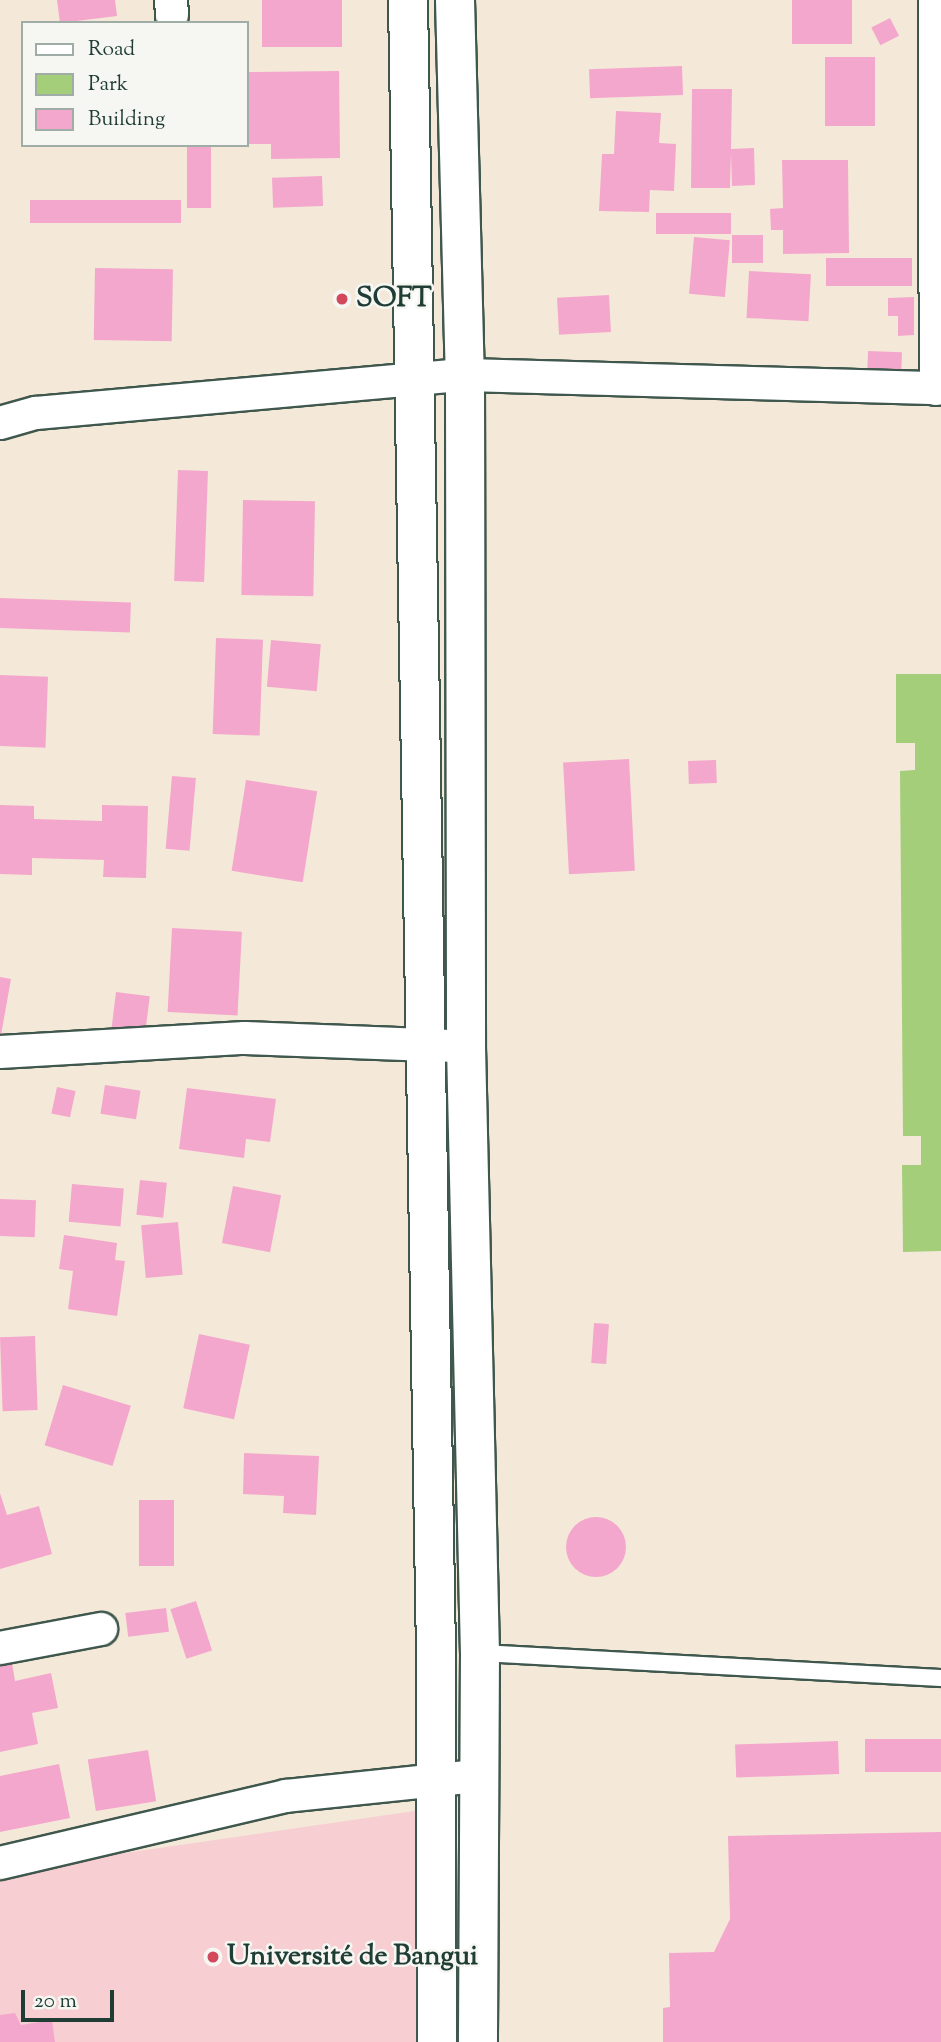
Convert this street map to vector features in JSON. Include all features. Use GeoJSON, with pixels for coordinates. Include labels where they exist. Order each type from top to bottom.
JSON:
{"type":"FeatureCollection","features":[{"type":"Feature","properties":{"kind":"street"},"geometry":{"type":"LineString","coordinates":[[408,0],[423,1045],[436,1639],[433,1779],[437,2042]]}},
{"type":"Feature","properties":{"kind":"street"},"geometry":{"type":"LineString","coordinates":[[455,0],[465,375],[466,1047],[481,1653],[477,1776],[478,2042]]}},
{"type":"Feature","properties":{"kind":"street"},"geometry":{"type":"LineString","coordinates":[[0,422],[36,413],[465,375],[939,389],[935,0]]}},
{"type":"Feature","properties":{"kind":"street"},"geometry":{"type":"LineString","coordinates":[[0,1052],[245,1038],[466,1047]]}},
{"type":"Feature","properties":{"kind":"street"},"geometry":{"type":"LineString","coordinates":[[0,1648],[101,1629]]}},
{"type":"Feature","properties":{"kind":"street"},"geometry":{"type":"LineString","coordinates":[[0,1863],[286,1796],[477,1776]]}},
{"type":"Feature","properties":{"kind":"lane"},"geometry":{"type":"LineString","coordinates":[[481,1653],[941,1678]]}},
{"type":"Feature","properties":{"kind":"shaded area","name":"Université de Bangui"},"geometry":{"type":"Polygon","coordinates":[[[428,1809],[426,2042],[0,2042],[0,1871],[428,1809]]]}},
{"type":"Feature","properties":{"kind":"green space"},"geometry":{"type":"Polygon","coordinates":[[[896,674],[941,674],[941,1251],[903,1252],[902,1165],[921,1165],[921,1136],[903,1136],[900,771],[915,770],[915,743],[896,743],[896,674]]]}},
{"type":"Feature","properties":{"kind":"building"},"geometry":{"type":"Polygon","coordinates":[[[57,0],[115,0],[117,16],[60,21],[57,0]]]}},
{"type":"Feature","properties":{"kind":"building"},"geometry":{"type":"Polygon","coordinates":[[[262,0],[342,0],[342,47],[262,47],[262,0]]]}},
{"type":"Feature","properties":{"kind":"building"},"geometry":{"type":"Polygon","coordinates":[[[792,0],[852,0],[852,44],[792,44],[792,0]]]}},
{"type":"Feature","properties":{"kind":"building"},"geometry":{"type":"Polygon","coordinates":[[[890,18],[899,36],[880,45],[871,28],[890,18]]]}},
{"type":"Feature","properties":{"kind":"building"},"geometry":{"type":"Polygon","coordinates":[[[825,57],[875,57],[875,126],[825,126],[825,57]]]}},
{"type":"Feature","properties":{"kind":"building"},"geometry":{"type":"Polygon","coordinates":[[[682,66],[683,95],[590,98],[589,69],[682,66]]]}},
{"type":"Feature","properties":{"kind":"building"},"geometry":{"type":"Polygon","coordinates":[[[339,71],[340,158],[271,159],[271,144],[248,144],[248,72],[339,71]]]}},
{"type":"Feature","properties":{"kind":"building"},"geometry":{"type":"Polygon","coordinates":[[[692,89],[732,89],[731,149],[754,148],[755,185],[732,186],[731,153],[730,188],[691,188],[692,89]]]}},
{"type":"Feature","properties":{"kind":"building"},"geometry":{"type":"Polygon","coordinates":[[[616,111],[661,113],[659,143],[676,144],[674,191],[650,190],[649,212],[599,211],[602,154],[614,154],[616,111]]]}},
{"type":"Feature","properties":{"kind":"building"},"geometry":{"type":"Polygon","coordinates":[[[187,147],[211,147],[211,208],[187,208],[187,147]]]}},
{"type":"Feature","properties":{"kind":"building"},"geometry":{"type":"Polygon","coordinates":[[[782,160],[848,160],[849,253],[783,254],[783,230],[771,230],[770,209],[783,208],[782,160]]]}},
{"type":"Feature","properties":{"kind":"building"},"geometry":{"type":"Polygon","coordinates":[[[322,176],[323,206],[273,208],[272,178],[322,176]]]}},
{"type":"Feature","properties":{"kind":"building"},"geometry":{"type":"Polygon","coordinates":[[[30,200],[181,200],[181,223],[30,223],[30,200]]]}},
{"type":"Feature","properties":{"kind":"building"},"geometry":{"type":"Polygon","coordinates":[[[656,213],[731,213],[731,234],[656,234],[656,213]]]}},
{"type":"Feature","properties":{"kind":"building"},"geometry":{"type":"Polygon","coordinates":[[[732,235],[763,235],[763,263],[732,263],[732,235]]]}},
{"type":"Feature","properties":{"kind":"building"},"geometry":{"type":"Polygon","coordinates":[[[694,237],[730,240],[725,297],[689,294],[694,237]]]}},
{"type":"Feature","properties":{"kind":"building"},"geometry":{"type":"Polygon","coordinates":[[[826,258],[912,258],[912,286],[826,286],[826,258]]]}},
{"type":"Feature","properties":{"kind":"building"},"geometry":{"type":"Polygon","coordinates":[[[95,268],[173,269],[172,341],[94,340],[95,268]]]}},
{"type":"Feature","properties":{"kind":"building"},"geometry":{"type":"Polygon","coordinates":[[[749,271],[811,274],[808,321],[747,318],[749,271]]]}},
{"type":"Feature","properties":{"kind":"building"},"geometry":{"type":"Polygon","coordinates":[[[609,295],[611,332],[559,335],[557,298],[609,295]]]}},
{"type":"Feature","properties":{"kind":"building"},"geometry":{"type":"Polygon","coordinates":[[[914,297],[914,335],[898,336],[898,316],[888,316],[888,298],[914,297]]]}},
{"type":"Feature","properties":{"kind":"building"},"geometry":{"type":"Polygon","coordinates":[[[868,351],[902,352],[901,369],[867,368],[868,351]]]}},
{"type":"Feature","properties":{"kind":"building"},"geometry":{"type":"Polygon","coordinates":[[[178,470],[208,471],[204,582],[174,581],[178,470]]]}},
{"type":"Feature","properties":{"kind":"building"},"geometry":{"type":"Polygon","coordinates":[[[243,500],[315,501],[313,596],[241,595],[243,500]]]}},
{"type":"Feature","properties":{"kind":"building"},"geometry":{"type":"Polygon","coordinates":[[[0,598],[131,603],[130,633],[0,628],[0,598]]]}},
{"type":"Feature","properties":{"kind":"building"},"geometry":{"type":"Polygon","coordinates":[[[216,638],[263,640],[260,736],[213,734],[216,638]]]}},
{"type":"Feature","properties":{"kind":"building"},"geometry":{"type":"Polygon","coordinates":[[[271,640],[321,644],[317,691],[267,687],[271,640]]]}},
{"type":"Feature","properties":{"kind":"building"},"geometry":{"type":"Polygon","coordinates":[[[0,675],[48,677],[45,748],[0,746],[0,675]]]}},
{"type":"Feature","properties":{"kind":"building"},"geometry":{"type":"Polygon","coordinates":[[[629,759],[635,871],[569,874],[563,762],[629,759]]]}},
{"type":"Feature","properties":{"kind":"building"},"geometry":{"type":"Polygon","coordinates":[[[716,760],[717,783],[689,784],[688,761],[716,760]]]}},
{"type":"Feature","properties":{"kind":"building"},"geometry":{"type":"Polygon","coordinates":[[[172,776],[196,778],[190,851],[166,849],[172,776]]]}},
{"type":"Feature","properties":{"kind":"building"},"geometry":{"type":"Polygon","coordinates":[[[246,780],[317,791],[303,882],[232,871],[246,780]]]}},
{"type":"Feature","properties":{"kind":"building"},"geometry":{"type":"Polygon","coordinates":[[[0,805],[34,806],[34,819],[102,821],[102,805],[148,806],[146,878],[103,877],[104,860],[32,858],[32,875],[0,874],[0,805]]]}},
{"type":"Feature","properties":{"kind":"building"},"geometry":{"type":"Polygon","coordinates":[[[172,928],[242,932],[238,1016],[168,1012],[172,928]]]}},
{"type":"Feature","properties":{"kind":"building"},"geometry":{"type":"Polygon","coordinates":[[[0,977],[11,979],[1,1035],[0,1035],[0,977]]]}},
{"type":"Feature","properties":{"kind":"building"},"geometry":{"type":"Polygon","coordinates":[[[116,992],[150,996],[145,1037],[111,1033],[116,992]]]}},
{"type":"Feature","properties":{"kind":"building"},"geometry":{"type":"Polygon","coordinates":[[[105,1085],[141,1091],[136,1119],[100,1114],[105,1085]]]}},
{"type":"Feature","properties":{"kind":"building"},"geometry":{"type":"Polygon","coordinates":[[[57,1087],[76,1091],[70,1117],[51,1113],[57,1087]]]}},
{"type":"Feature","properties":{"kind":"building"},"geometry":{"type":"Polygon","coordinates":[[[187,1088],[276,1099],[270,1142],[246,1139],[244,1158],[179,1149],[187,1088]]]}},
{"type":"Feature","properties":{"kind":"building"},"geometry":{"type":"Polygon","coordinates":[[[140,1180],[167,1183],[163,1218],[136,1215],[140,1180]]]}},
{"type":"Feature","properties":{"kind":"building"},"geometry":{"type":"Polygon","coordinates":[[[72,1184],[124,1189],[120,1226],[69,1222],[72,1184]]]}},
{"type":"Feature","properties":{"kind":"building"},"geometry":{"type":"Polygon","coordinates":[[[233,1186],[281,1195],[270,1252],[222,1243],[233,1186]]]}},
{"type":"Feature","properties":{"kind":"building"},"geometry":{"type":"Polygon","coordinates":[[[0,1199],[36,1200],[35,1237],[0,1236],[0,1199]]]}},
{"type":"Feature","properties":{"kind":"building"},"geometry":{"type":"Polygon","coordinates":[[[178,1222],[183,1275],[146,1278],[141,1225],[178,1222]]]}},
{"type":"Feature","properties":{"kind":"building"},"geometry":{"type":"Polygon","coordinates":[[[64,1235],[117,1243],[115,1260],[125,1261],[117,1316],[68,1309],[73,1271],[59,1269],[64,1235]]]}},
{"type":"Feature","properties":{"kind":"building"},"geometry":{"type":"Polygon","coordinates":[[[594,1323],[609,1324],[606,1364],[591,1363],[594,1323]]]}},
{"type":"Feature","properties":{"kind":"building"},"geometry":{"type":"Polygon","coordinates":[[[199,1334],[250,1345],[234,1419],[183,1408],[199,1334]]]}},
{"type":"Feature","properties":{"kind":"building"},"geometry":{"type":"Polygon","coordinates":[[[35,1336],[38,1410],[3,1411],[0,1337],[35,1336]]]}},
{"type":"Feature","properties":{"kind":"building"},"geometry":{"type":"Polygon","coordinates":[[[63,1385],[131,1406],[112,1466],[45,1445],[63,1385]]]}},
{"type":"Feature","properties":{"kind":"building"},"geometry":{"type":"Polygon","coordinates":[[[244,1453],[319,1456],[316,1515],[283,1513],[284,1496],[243,1494],[244,1453]]]}},
{"type":"Feature","properties":{"kind":"building"},"geometry":{"type":"Polygon","coordinates":[[[0,1493],[7,1515],[39,1506],[52,1554],[0,1569],[0,1493]]]}},
{"type":"Feature","properties":{"kind":"building"},"geometry":{"type":"Polygon","coordinates":[[[139,1500],[174,1500],[174,1566],[139,1566],[139,1500]]]}},
{"type":"Feature","properties":{"kind":"building"},"geometry":{"type":"Polygon","coordinates":[[[596,1517],[613,1522],[621,1530],[626,1547],[621,1564],[613,1572],[596,1577],[579,1572],[571,1564],[566,1547],[571,1530],[579,1522],[596,1517]]]}},
{"type":"Feature","properties":{"kind":"building"},"geometry":{"type":"Polygon","coordinates":[[[196,1601],[212,1650],[186,1659],[170,1609],[196,1601]]]}},
{"type":"Feature","properties":{"kind":"building"},"geometry":{"type":"Polygon","coordinates":[[[166,1608],[169,1632],[128,1637],[125,1613],[166,1608]]]}},
{"type":"Feature","properties":{"kind":"building"},"geometry":{"type":"Polygon","coordinates":[[[12,1663],[15,1681],[51,1673],[58,1708],[32,1713],[38,1744],[0,1752],[0,1665],[12,1663]]]}},
{"type":"Feature","properties":{"kind":"building"},"geometry":{"type":"Polygon","coordinates":[[[865,1739],[941,1739],[941,1772],[865,1772],[865,1739]]]}},
{"type":"Feature","properties":{"kind":"building"},"geometry":{"type":"Polygon","coordinates":[[[838,1741],[839,1774],[736,1778],[735,1745],[838,1741]]]}},
{"type":"Feature","properties":{"kind":"building"},"geometry":{"type":"Polygon","coordinates":[[[148,1750],[156,1801],[96,1811],[88,1760],[148,1750]]]}},
{"type":"Feature","properties":{"kind":"building"},"geometry":{"type":"Polygon","coordinates":[[[59,1764],[70,1818],[0,1832],[0,1776],[59,1764]]]}},
{"type":"Feature","properties":{"kind":"building"},"geometry":{"type":"Polygon","coordinates":[[[941,1832],[941,2042],[663,2042],[663,2008],[670,2007],[669,1953],[714,1952],[730,1919],[728,1836],[941,1832]]]}},
{"type":"Feature","properties":{"kind":"building"},"geometry":{"type":"Polygon","coordinates":[[[15,2013],[21,2025],[52,2020],[55,2042],[0,2042],[0,2015],[15,2013]]]}},
{"type":"Feature","properties":{"kind":"place","name":"SOFT"},"geometry":{"type":"Point","coordinates":[342,299]}},
{"type":"Feature","properties":{"kind":"place","name":"Université de Bangui"},"geometry":{"type":"Point","coordinates":[213,1957]}}]}
